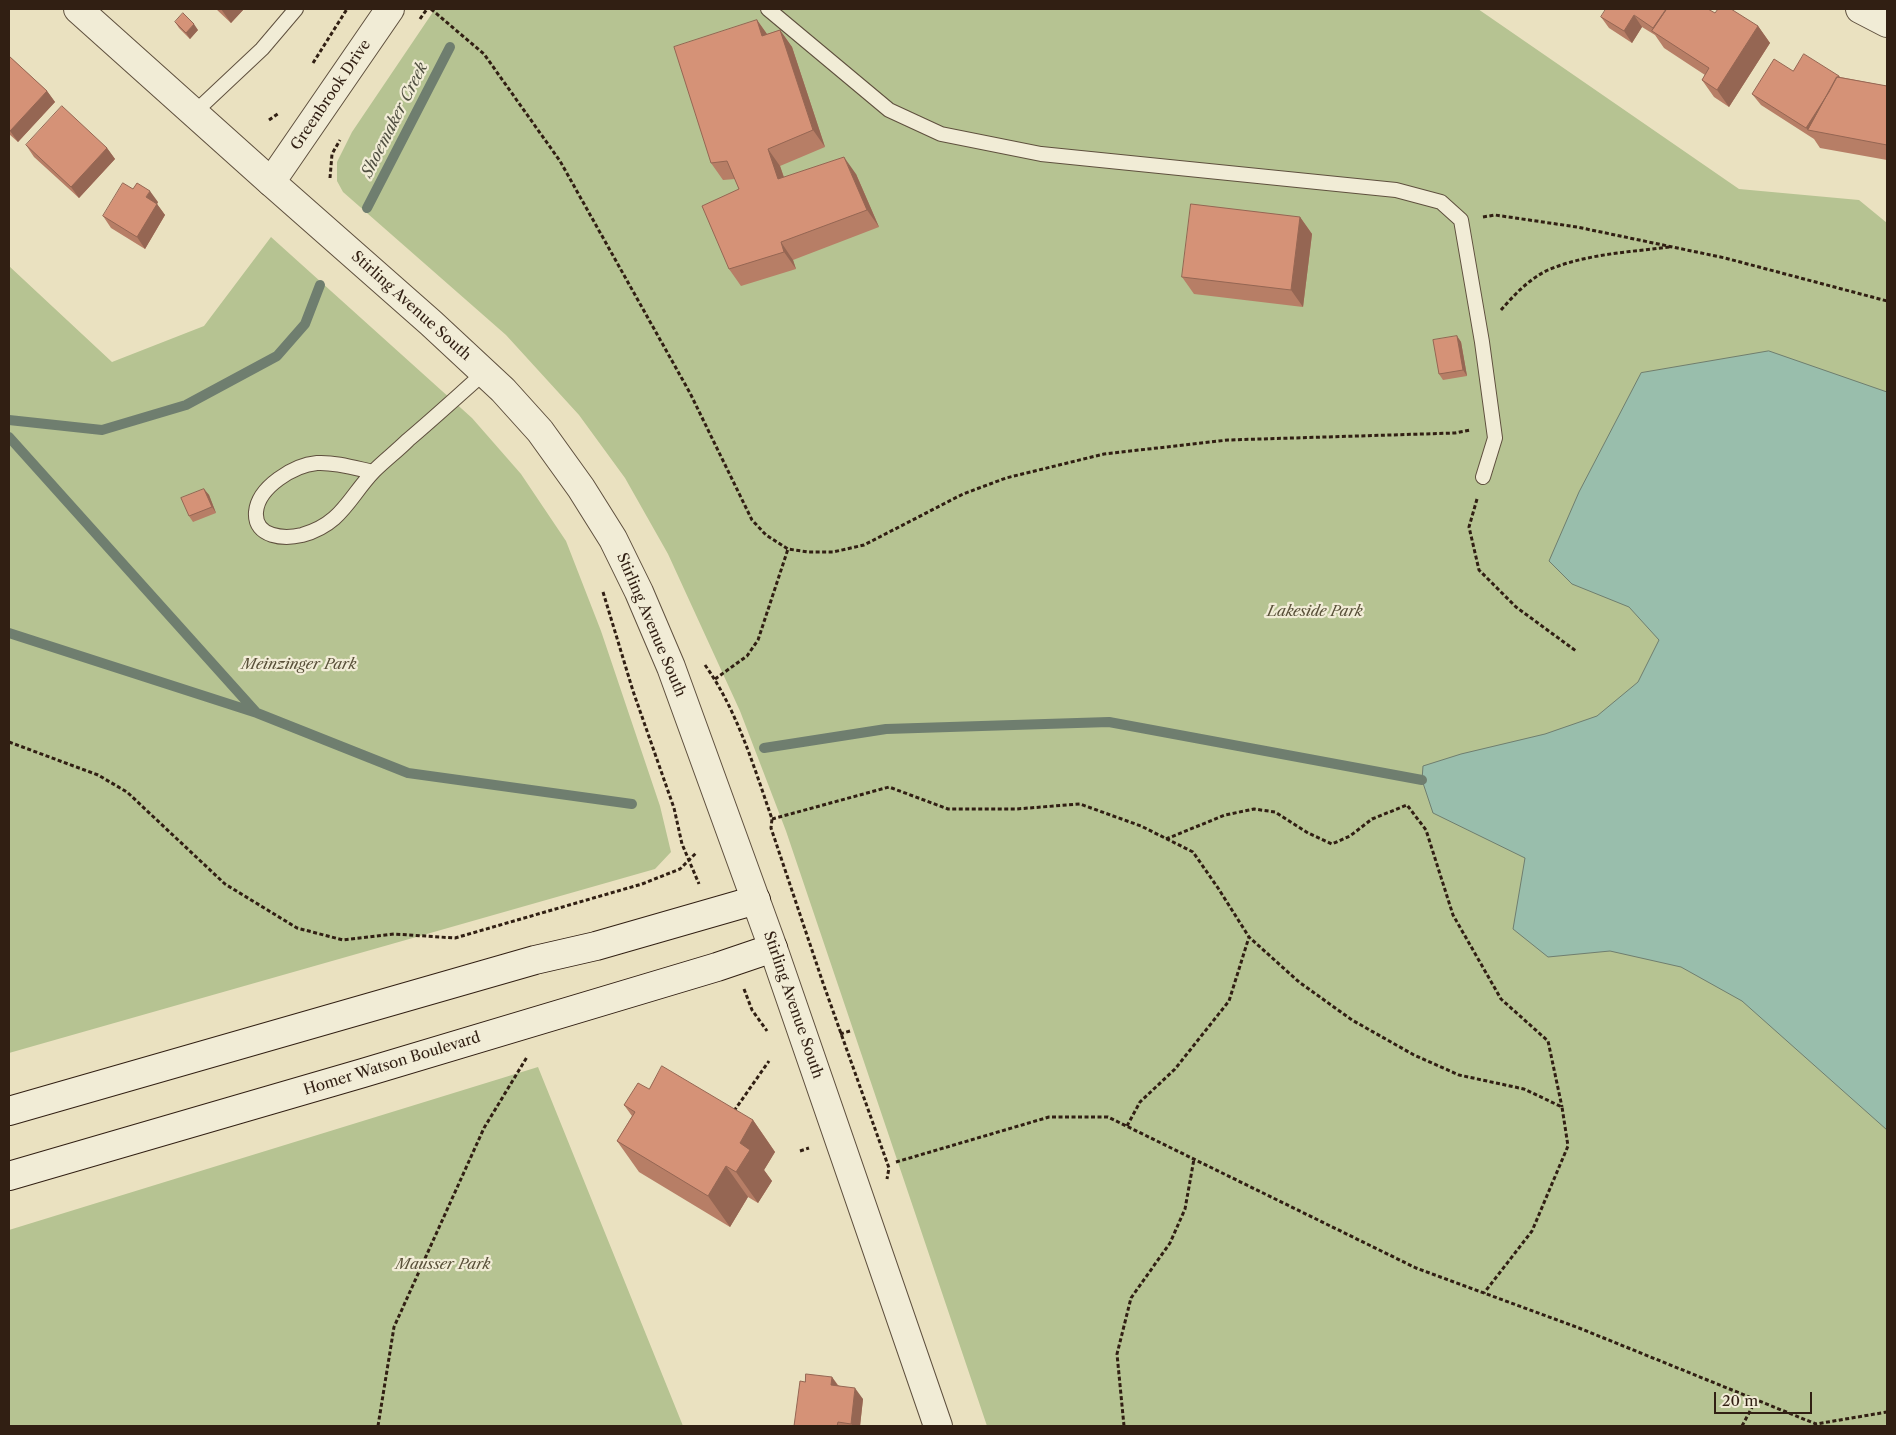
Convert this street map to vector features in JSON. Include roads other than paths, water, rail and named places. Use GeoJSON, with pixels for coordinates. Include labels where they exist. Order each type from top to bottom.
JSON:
{"type":"FeatureCollection","features":[{"type":"Feature","properties":{"kind":"street","name":"Stirling Avenue South"},"geometry":{"type":"LineString","coordinates":[[78,9],[504,390],[540,431],[581,488],[614,539],[671,667],[773,948],[938,1426]]}},
{"type":"Feature","properties":{"kind":"street","name":"Greenbrook Drive"},"geometry":{"type":"LineString","coordinates":[[271,182],[390,9]]}},
{"type":"Feature","properties":{"kind":"street"},"geometry":{"type":"LineString","coordinates":[[1860,9],[1887,22]]}},
{"type":"Feature","properties":{"kind":"street"},"geometry":{"type":"LineString","coordinates":[[9,1111],[535,960],[596,946],[756,900]]}},
{"type":"Feature","properties":{"kind":"street","name":"Homer Watson Boulevard"},"geometry":{"type":"LineString","coordinates":[[9,1176],[372,1070],[773,948]]}},
{"type":"Feature","properties":{"kind":"lane"},"geometry":{"type":"LineString","coordinates":[[195,112],[262,49],[296,9]]}},
{"type":"Feature","properties":{"kind":"lane"},"geometry":{"type":"LineString","coordinates":[[768,9],[889,110],[941,134],[1041,154],[1396,190],[1441,202],[1461,220],[1482,342],[1495,438],[1483,477]]}},
{"type":"Feature","properties":{"kind":"lane"},"geometry":{"type":"LineString","coordinates":[[374,472],[316,463],[299,468],[283,476],[269,487],[259,500],[256,513],[258,524],[265,532],[278,537],[294,537],[311,532],[327,524],[341,513],[374,472],[485,372]]}},
{"type":"Feature","properties":{"kind":"waterway","name":"Shoemaker Creek"},"geometry":{"type":"LineString","coordinates":[[367,208],[450,47]]}},
{"type":"Feature","properties":{"kind":"waterway","name":"Shoemaker Creek"},"geometry":{"type":"LineString","coordinates":[[9,420],[102,430],[186,405],[277,356],[305,324],[320,285]]}},
{"type":"Feature","properties":{"kind":"waterway"},"geometry":{"type":"LineString","coordinates":[[9,437],[256,712]]}},
{"type":"Feature","properties":{"kind":"waterway"},"geometry":{"type":"LineString","coordinates":[[9,633],[257,713],[408,773],[632,804]]}},
{"type":"Feature","properties":{"kind":"waterway"},"geometry":{"type":"LineString","coordinates":[[764,748],[886,729],[1109,722],[1422,780]]}},
{"type":"Feature","properties":{"kind":"park label","name":"Lakeside Park"},"geometry":{"type":"Point","coordinates":[1315,612]}},
{"type":"Feature","properties":{"kind":"park label","name":"Meinzinger Park"},"geometry":{"type":"Point","coordinates":[299,665]}},
{"type":"Feature","properties":{"kind":"park label","name":"Mausser Park"},"geometry":{"type":"Point","coordinates":[443,1265]}}]}
